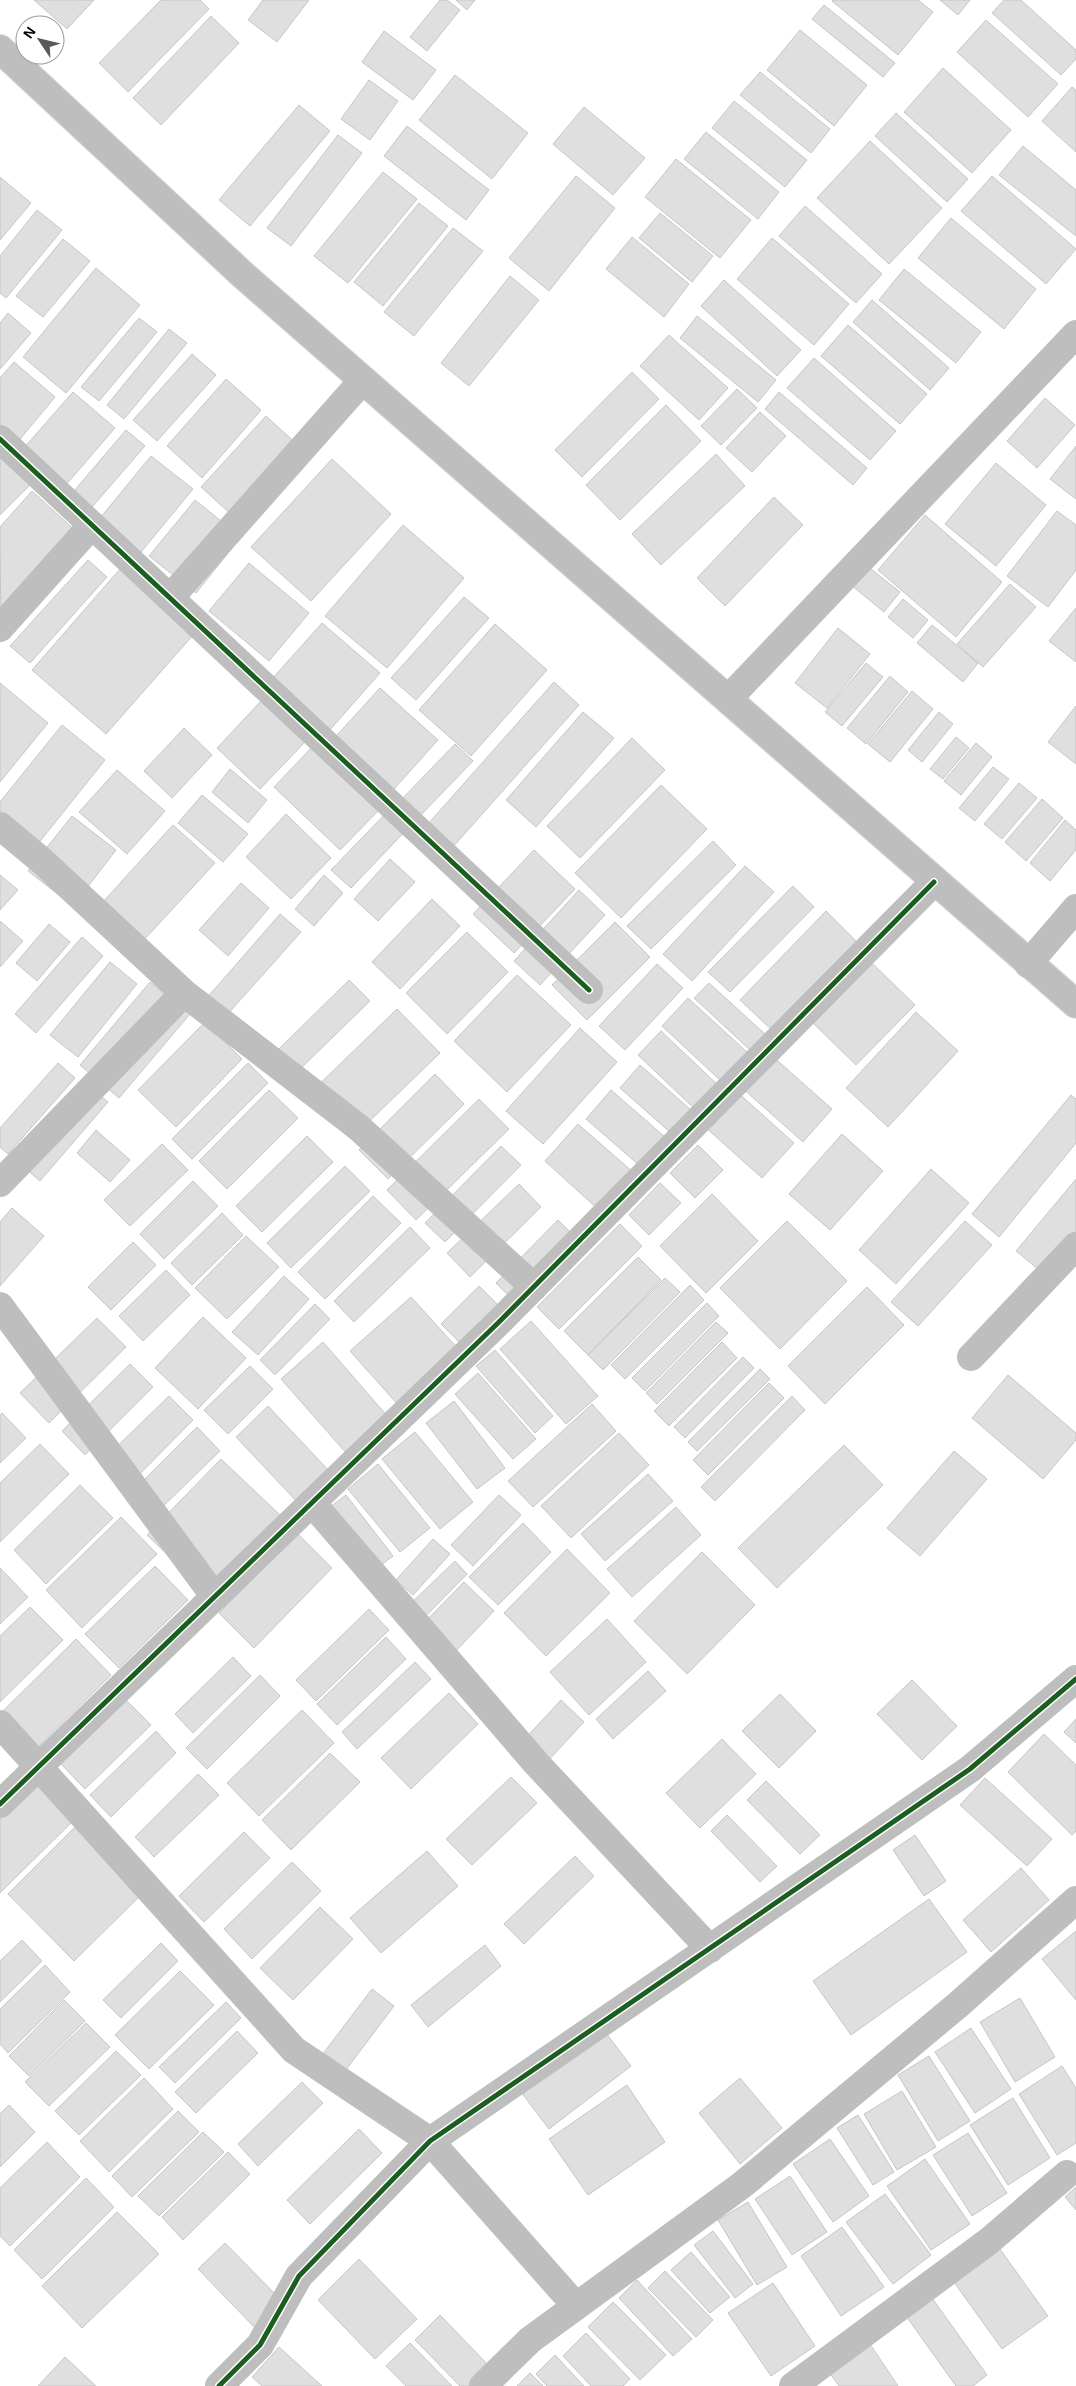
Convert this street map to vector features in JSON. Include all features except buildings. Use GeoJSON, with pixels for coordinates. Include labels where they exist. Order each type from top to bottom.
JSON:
{"type":"FeatureCollection","features":[{"type":"Feature","properties":{"kind":"street"},"geometry":{"type":"LineString","coordinates":[[0,49],[243,275],[728,699],[934,882],[1076,1004]]}},
{"type":"Feature","properties":{"kind":"street"},"geometry":{"type":"LineString","coordinates":[[728,699],[1076,334]]}},
{"type":"Feature","properties":{"kind":"street"},"geometry":{"type":"LineString","coordinates":[[170,598],[363,380]]}},
{"type":"Feature","properties":{"kind":"street"},"geometry":{"type":"LineString","coordinates":[[0,439],[589,990]]}},
{"type":"Feature","properties":{"kind":"street"},"geometry":{"type":"LineString","coordinates":[[0,628],[92,525]]}},
{"type":"Feature","properties":{"kind":"street"},"geometry":{"type":"LineString","coordinates":[[0,826],[42,861],[184,993],[358,1127],[534,1287]]}},
{"type":"Feature","properties":{"kind":"street"},"geometry":{"type":"LineString","coordinates":[[0,1804],[215,1598],[534,1287],[934,882]]}},
{"type":"Feature","properties":{"kind":"street"},"geometry":{"type":"LineString","coordinates":[[1028,964],[1076,908]]}},
{"type":"Feature","properties":{"kind":"street"},"geometry":{"type":"LineString","coordinates":[[0,1183],[184,993]]}},
{"type":"Feature","properties":{"kind":"street"},"geometry":{"type":"LineString","coordinates":[[971,1357],[1076,1246]]}},
{"type":"Feature","properties":{"kind":"street"},"geometry":{"type":"LineString","coordinates":[[0,1306],[215,1598]]}},
{"type":"Feature","properties":{"kind":"street"},"geometry":{"type":"LineString","coordinates":[[312,1503],[536,1763],[710,1949]]}},
{"type":"Feature","properties":{"kind":"street"},"geometry":{"type":"LineString","coordinates":[[219,2386],[260,2345],[299,2276],[430,2141],[970,1769],[1076,1679]]}},
{"type":"Feature","properties":{"kind":"street"},"geometry":{"type":"LineString","coordinates":[[0,1724],[294,2050],[430,2141],[576,2306]]}},
{"type":"Feature","properties":{"kind":"street"},"geometry":{"type":"LineString","coordinates":[[483,2386],[530,2340],[742,2184],[959,2004],[1076,1900]]}},
{"type":"Feature","properties":{"kind":"street"},"geometry":{"type":"LineString","coordinates":[[792,2386],[989,2242],[1067,2174]]}},
{"type":"Feature","properties":{"kind":"cycle path"},"geometry":{"type":"LineString","coordinates":[[0,439],[589,990]]}},
{"type":"Feature","properties":{"kind":"cycle path"},"geometry":{"type":"LineString","coordinates":[[0,1804],[498,1323],[934,882]]}},
{"type":"Feature","properties":{"kind":"cycle path"},"geometry":{"type":"LineString","coordinates":[[219,2386],[260,2345],[299,2276],[430,2141],[970,1769],[1076,1679]]}}]}
